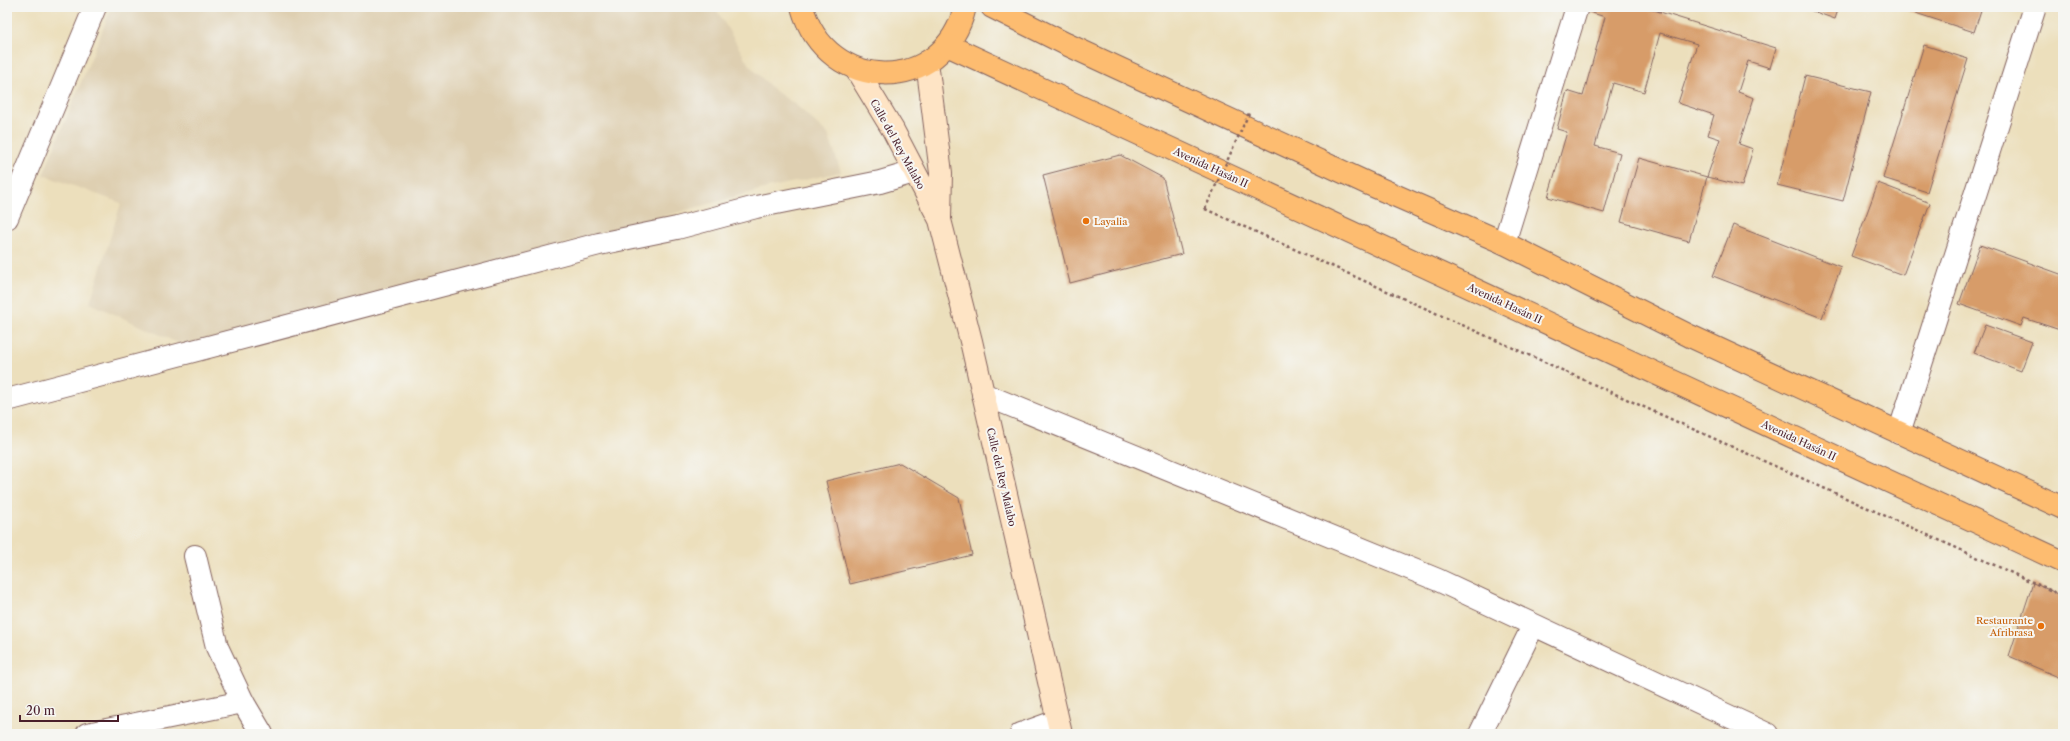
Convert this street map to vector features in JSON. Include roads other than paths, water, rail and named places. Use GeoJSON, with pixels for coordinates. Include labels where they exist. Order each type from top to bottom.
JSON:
{"type":"FeatureCollection","features":[{"type":"Feature","properties":{"kind":"main road"},"geometry":{"type":"LineString","coordinates":[[802,7],[806,21],[814,37],[826,51],[840,61],[856,69],[880,73],[904,72],[927,62],[938,55],[947,45],[962,22],[965,7]]}},
{"type":"Feature","properties":{"kind":"main road"},"geometry":{"type":"LineString","coordinates":[[992,7],[1153,84],[1369,184],[1504,243],[1690,336],[2063,508]]}},
{"type":"Feature","properties":{"kind":"main road","name":"Avenida Hasán II"},"geometry":{"type":"LineString","coordinates":[[947,45],[2063,562]]}},
{"type":"Feature","properties":{"kind":"main road","name":"Calle del Rey Malabo"},"geometry":{"type":"LineString","coordinates":[[927,62],[941,173],[940,220]]}},
{"type":"Feature","properties":{"kind":"main road","name":"Calle del Rey Malabo"},"geometry":{"type":"LineString","coordinates":[[856,69],[893,130],[940,220],[983,394],[1059,727]]}},
{"type":"Feature","properties":{"kind":"street"},"geometry":{"type":"LineString","coordinates":[[7,218],[95,7]]}},
{"type":"Feature","properties":{"kind":"street"},"geometry":{"type":"LineString","coordinates":[[1504,243],[1577,7]]}},
{"type":"Feature","properties":{"kind":"street"},"geometry":{"type":"LineString","coordinates":[[1899,433],[2035,7]]}},
{"type":"Feature","properties":{"kind":"street"},"geometry":{"type":"LineString","coordinates":[[7,400],[599,244],[677,228],[756,207],[880,182],[914,172]]}},
{"type":"Feature","properties":{"kind":"street"},"geometry":{"type":"LineString","coordinates":[[983,394],[1438,580],[1533,626],[1767,734]]}},
{"type":"Feature","properties":{"kind":"street"},"geometry":{"type":"LineString","coordinates":[[195,556],[217,647],[243,702],[262,734]]}},
{"type":"Feature","properties":{"kind":"street"},"geometry":{"type":"LineString","coordinates":[[1480,734],[1533,626]]}},
{"type":"Feature","properties":{"kind":"street"},"geometry":{"type":"LineString","coordinates":[[87,734],[243,702]]}},
{"type":"Feature","properties":{"kind":"street"},"geometry":{"type":"LineString","coordinates":[[1021,734],[1059,727]]}},
{"type":"Feature","properties":{"kind":"place","name":"Layalia"},"geometry":{"type":"Point","coordinates":[1086,221]}},
{"type":"Feature","properties":{"kind":"place","name":"Restaurante Afribrasa"},"geometry":{"type":"Point","coordinates":[2041,626]}}]}
